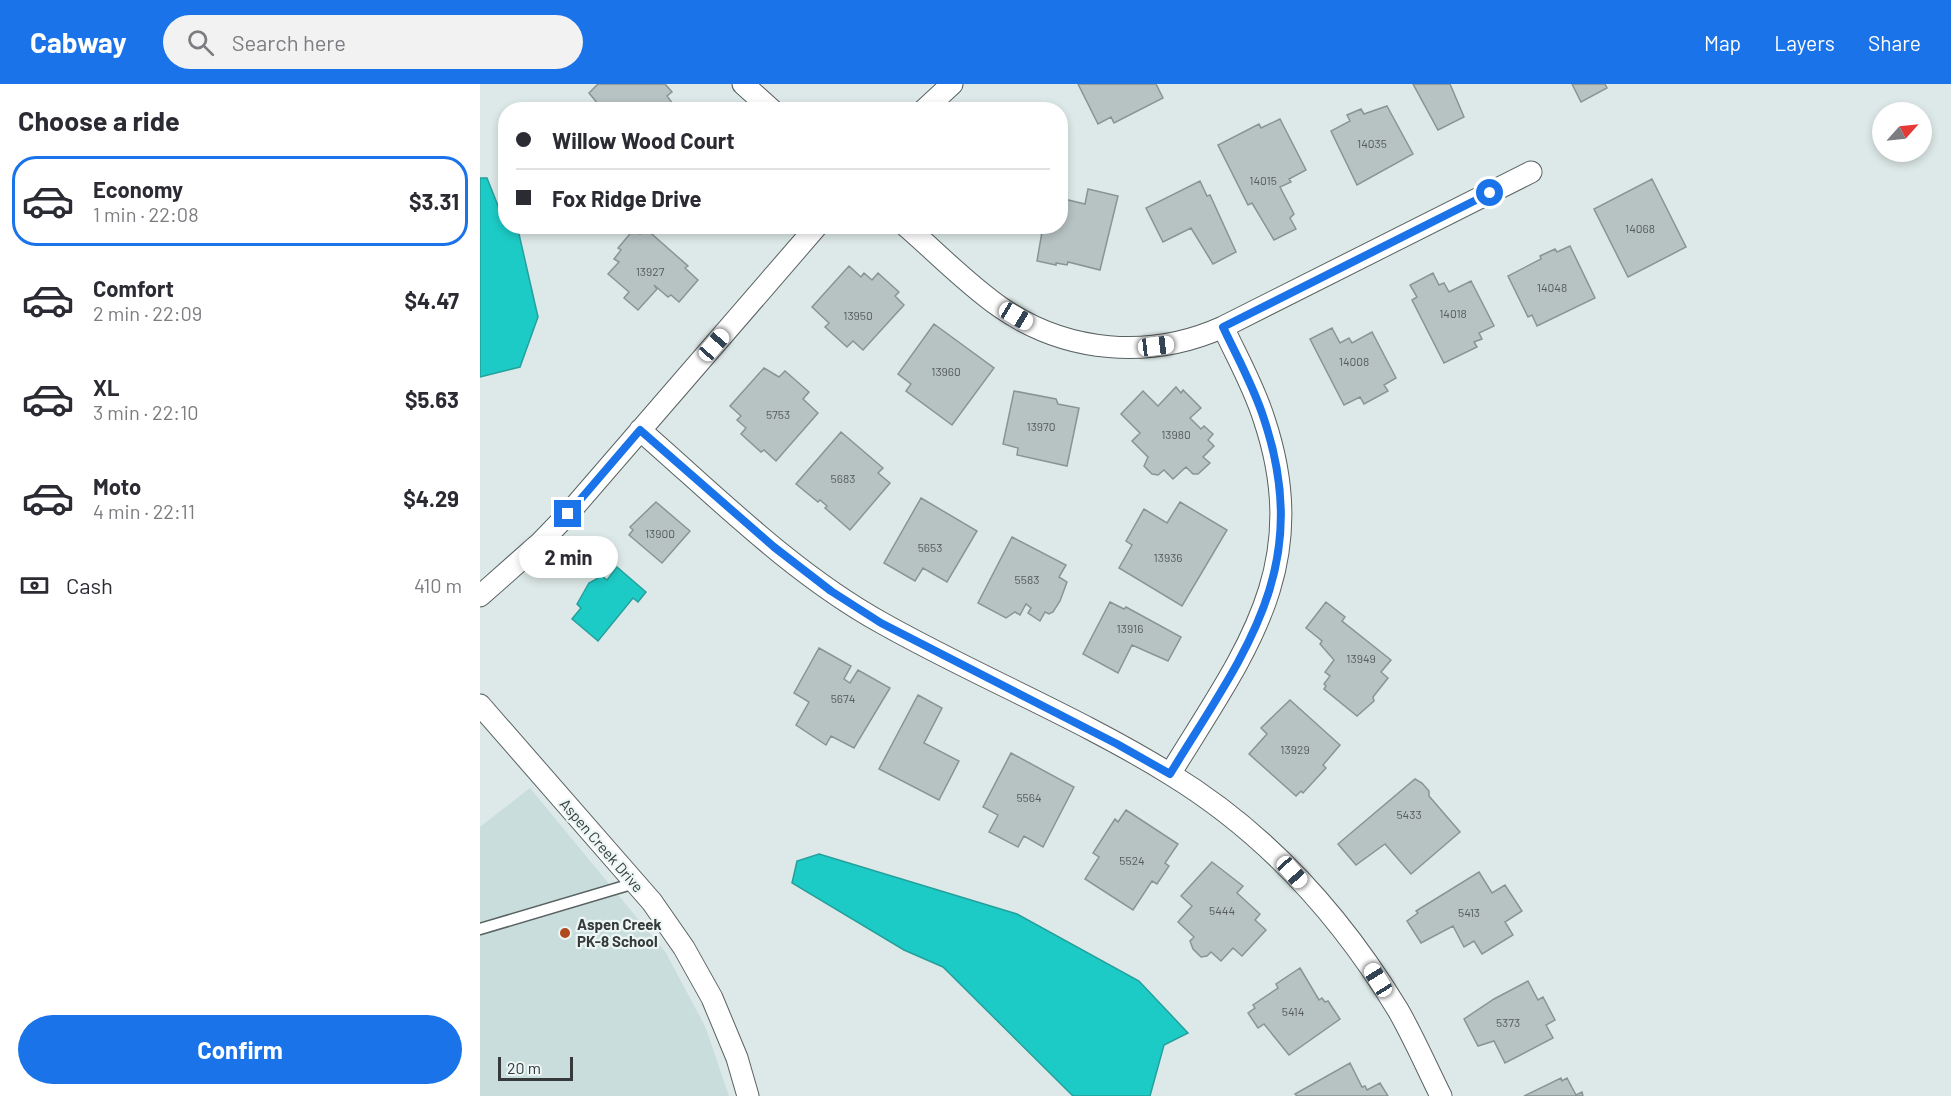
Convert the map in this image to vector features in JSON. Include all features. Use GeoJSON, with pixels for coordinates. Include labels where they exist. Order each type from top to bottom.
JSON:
{"type":"FeatureCollection","features":[{"type":"Feature","properties":{"kind":"street"},"geometry":{"type":"LineString","coordinates":[[743,84],[763,102]]}},
{"type":"Feature","properties":{"kind":"street"},"geometry":{"type":"LineString","coordinates":[[933,102],[952,84]]}},
{"type":"Feature","properties":{"kind":"street"},"geometry":{"type":"LineString","coordinates":[[915,234],[1000,306],[1032,326],[1065,339],[1102,347],[1137,348],[1175,344],[1223,327],[1532,172]]}},
{"type":"Feature","properties":{"kind":"street"},"geometry":{"type":"LineString","coordinates":[[480,596],[541,542],[810,234]]}},
{"type":"Feature","properties":{"kind":"street"},"geometry":{"type":"LineString","coordinates":[[1170,774],[1248,647],[1266,607],[1275,573],[1280,534],[1281,500],[1275,456],[1264,418],[1223,327]]}},
{"type":"Feature","properties":{"kind":"street"},"geometry":{"type":"LineString","coordinates":[[640,430],[774,547],[831,591],[881,623],[1117,744],[1170,774],[1240,824],[1292,872],[1332,916],[1368,963],[1400,1013],[1441,1096]]}},
{"type":"Feature","properties":{"kind":"street","name":"Aspen Creek Drive"},"geometry":{"type":"LineString","coordinates":[[480,705],[635,883],[684,948],[712,998],[737,1058],[748,1096]]}},
{"type":"Feature","properties":{"kind":"lane"},"geometry":{"type":"LineString","coordinates":[[480,929],[635,883]]}},
{"type":"Feature","properties":{"kind":"shaded area","name":"Aspen Creek PK-8 School"},"geometry":{"type":"Polygon","coordinates":[[[530,788],[666,953],[705,1026],[729,1096],[480,1096],[480,827],[530,788]]]}},
{"type":"Feature","properties":{"kind":"water"},"geometry":{"type":"Polygon","coordinates":[[[480,178],[487,178],[498,206],[498,234],[519,234],[538,317],[520,367],[480,377],[480,178]]]}},
{"type":"Feature","properties":{"kind":"water"},"geometry":{"type":"Polygon","coordinates":[[[617,567],[646,592],[638,602],[633,598],[598,641],[572,619],[581,608],[577,604],[589,583],[602,576],[607,580],[617,567]]]}},
{"type":"Feature","properties":{"kind":"water"},"geometry":{"type":"Polygon","coordinates":[[[819,854],[1017,914],[1139,981],[1188,1033],[1164,1045],[1150,1096],[1073,1096],[943,967],[904,950],[792,883],[797,861],[819,854]]]}},
{"type":"Feature","properties":{"kind":"building"},"geometry":{"type":"Polygon","coordinates":[[[598,84],[665,84],[672,92],[667,96],[672,102],[596,102],[589,93],[598,84]]]}},
{"type":"Feature","properties":{"kind":"building"},"geometry":{"type":"Polygon","coordinates":[[[1078,84],[1156,84],[1163,98],[1114,123],[1111,117],[1098,124],[1078,84]]]}},
{"type":"Feature","properties":{"kind":"building"},"geometry":{"type":"Polygon","coordinates":[[[1413,84],[1450,84],[1464,117],[1438,130],[1413,84]]]}},
{"type":"Feature","properties":{"kind":"building"},"geometry":{"type":"Polygon","coordinates":[[[1572,84],[1605,84],[1607,88],[1581,102],[1572,84]]]}},
{"type":"Feature","properties":{"kind":"building"},"geometry":{"type":"Polygon","coordinates":[[[1387,106],[1413,154],[1357,185],[1331,131],[1350,121],[1347,115],[1361,109],[1364,114],[1387,106]]]}},
{"type":"Feature","properties":{"kind":"building"},"geometry":{"type":"Polygon","coordinates":[[[1280,119],[1306,170],[1289,179],[1291,182],[1280,187],[1294,214],[1290,218],[1296,229],[1274,240],[1252,203],[1248,205],[1218,145],[1259,124],[1261,128],[1280,119]]]}},
{"type":"Feature","properties":{"kind":"building"},"geometry":{"type":"Polygon","coordinates":[[[1652,179],[1686,247],[1628,277],[1594,209],[1652,179]]]}},
{"type":"Feature","properties":{"kind":"building"},"geometry":{"type":"Polygon","coordinates":[[[1200,181],[1207,196],[1210,195],[1236,252],[1213,264],[1191,228],[1163,242],[1146,208],[1200,181]]]}},
{"type":"Feature","properties":{"kind":"building"},"geometry":{"type":"Polygon","coordinates":[[[1088,189],[1118,196],[1100,270],[1068,262],[1067,265],[1056,263],[1056,265],[1037,261],[1042,234],[1068,234],[1068,200],[1085,204],[1088,189]]]}},
{"type":"Feature","properties":{"kind":"building"},"geometry":{"type":"Polygon","coordinates":[[[630,234],[652,234],[688,266],[685,268],[698,280],[679,302],[671,295],[668,297],[654,285],[657,289],[638,310],[624,298],[629,292],[608,274],[619,262],[614,259],[621,250],[618,248],[630,234]]]}},
{"type":"Feature","properties":{"kind":"building"},"geometry":{"type":"Polygon","coordinates":[[[1570,246],[1595,298],[1537,326],[1532,315],[1528,317],[1508,276],[1541,259],[1540,256],[1555,249],[1557,252],[1570,246]]]}},
{"type":"Feature","properties":{"kind":"building"},"geometry":{"type":"Polygon","coordinates":[[[849,266],[861,277],[864,273],[872,280],[878,273],[899,292],[895,296],[904,305],[863,350],[853,341],[847,347],[825,327],[829,323],[812,307],[849,266]]]}},
{"type":"Feature","properties":{"kind":"building"},"geometry":{"type":"Polygon","coordinates":[[[1433,273],[1439,285],[1444,283],[1449,292],[1471,281],[1494,326],[1479,333],[1482,339],[1474,342],[1477,347],[1444,363],[1412,300],[1417,297],[1410,285],[1433,273]]]}},
{"type":"Feature","properties":{"kind":"building"},"geometry":{"type":"Polygon","coordinates":[[[934,324],[994,368],[952,425],[906,391],[911,384],[898,374],[934,324]]]}},
{"type":"Feature","properties":{"kind":"building"},"geometry":{"type":"Polygon","coordinates":[[[1332,328],[1340,343],[1349,338],[1352,343],[1372,332],[1396,378],[1384,385],[1388,391],[1364,404],[1360,397],[1344,405],[1310,339],[1332,328]]]}},
{"type":"Feature","properties":{"kind":"building"},"geometry":{"type":"Polygon","coordinates":[[[764,368],[779,377],[785,371],[809,392],[803,399],[818,413],[776,461],[764,450],[761,452],[741,434],[746,428],[737,420],[741,416],[730,406],[764,368]]]}},
{"type":"Feature","properties":{"kind":"building"},"geometry":{"type":"Polygon","coordinates":[[[1176,387],[1181,393],[1183,390],[1201,408],[1190,418],[1201,429],[1204,426],[1213,434],[1208,440],[1214,446],[1203,457],[1210,463],[1198,474],[1193,474],[1186,467],[1173,479],[1164,470],[1158,475],[1152,474],[1144,466],[1148,457],[1132,441],[1140,433],[1121,414],[1143,391],[1158,406],[1176,387]]]}},
{"type":"Feature","properties":{"kind":"building"},"geometry":{"type":"Polygon","coordinates":[[[1014,391],[1056,399],[1058,404],[1079,408],[1067,466],[1017,455],[1018,448],[1003,444],[1014,391]]]}},
{"type":"Feature","properties":{"kind":"building"},"geometry":{"type":"Polygon","coordinates":[[[841,432],[883,468],[878,473],[890,483],[850,530],[825,508],[827,506],[820,500],[818,502],[796,484],[841,432]]]}},
{"type":"Feature","properties":{"kind":"building"},"geometry":{"type":"Polygon","coordinates":[[[921,498],[977,531],[947,582],[923,568],[915,581],[884,563],[921,498]]]}},
{"type":"Feature","properties":{"kind":"building"},"geometry":{"type":"Polygon","coordinates":[[[656,502],[690,531],[662,563],[629,535],[633,530],[630,527],[656,502]]]}},
{"type":"Feature","properties":{"kind":"building"},"geometry":{"type":"Polygon","coordinates":[[[1180,502],[1227,530],[1182,606],[1119,568],[1132,545],[1126,541],[1144,509],[1167,523],[1180,502]]]}},
{"type":"Feature","properties":{"kind":"building"},"geometry":{"type":"Polygon","coordinates":[[[1012,537],[1066,565],[1059,577],[1067,582],[1060,601],[1053,612],[1049,614],[1045,612],[1040,621],[1028,613],[1031,608],[1026,604],[1020,615],[1015,612],[1006,618],[978,603],[1012,537]]]}},
{"type":"Feature","properties":{"kind":"building"},"geometry":{"type":"Polygon","coordinates":[[[1110,602],[1124,609],[1126,607],[1181,637],[1168,661],[1132,645],[1118,673],[1083,654],[1110,602]]]}},
{"type":"Feature","properties":{"kind":"building"},"geometry":{"type":"Polygon","coordinates":[[[1326,602],[1345,617],[1342,621],[1391,660],[1381,672],[1388,678],[1373,697],[1374,701],[1357,716],[1324,689],[1326,686],[1324,684],[1330,676],[1325,672],[1334,660],[1320,644],[1322,641],[1306,628],[1326,602]]]}},
{"type":"Feature","properties":{"kind":"building"},"geometry":{"type":"Polygon","coordinates":[[[819,648],[851,666],[844,679],[850,683],[858,670],[890,688],[854,748],[831,736],[826,745],[796,725],[809,702],[794,693],[819,648]]]}},
{"type":"Feature","properties":{"kind":"building"},"geometry":{"type":"Polygon","coordinates":[[[918,695],[942,708],[924,743],[959,761],[939,800],[879,769],[918,695]]]}},
{"type":"Feature","properties":{"kind":"building"},"geometry":{"type":"Polygon","coordinates":[[[1290,700],[1340,745],[1323,765],[1326,768],[1303,793],[1301,791],[1296,796],[1249,754],[1267,734],[1261,728],[1290,700]]]}},
{"type":"Feature","properties":{"kind":"building"},"geometry":{"type":"Polygon","coordinates":[[[1011,753],[1074,787],[1043,847],[1024,836],[1018,847],[989,832],[998,815],[983,807],[1011,753]]]}},
{"type":"Feature","properties":{"kind":"building"},"geometry":{"type":"Polygon","coordinates":[[[1415,779],[1429,791],[1429,796],[1460,832],[1411,874],[1385,844],[1356,865],[1338,844],[1415,779]]]}},
{"type":"Feature","properties":{"kind":"building"},"geometry":{"type":"Polygon","coordinates":[[[1126,810],[1178,844],[1165,863],[1169,866],[1157,884],[1152,881],[1133,910],[1085,879],[1099,857],[1093,853],[1115,819],[1118,822],[1126,810]]]}},
{"type":"Feature","properties":{"kind":"building"},"geometry":{"type":"Polygon","coordinates":[[[1212,862],[1243,886],[1237,893],[1260,914],[1255,920],[1266,930],[1242,956],[1233,948],[1221,961],[1211,952],[1201,957],[1193,949],[1190,941],[1194,937],[1178,922],[1192,906],[1181,896],[1212,862]]]}},
{"type":"Feature","properties":{"kind":"building"},"geometry":{"type":"Polygon","coordinates":[[[1479,872],[1492,893],[1505,885],[1522,911],[1505,922],[1513,935],[1482,954],[1474,941],[1464,947],[1453,926],[1421,943],[1407,921],[1418,913],[1416,911],[1479,872]]]}},
{"type":"Feature","properties":{"kind":"building"},"geometry":{"type":"Polygon","coordinates":[[[1300,968],[1319,1000],[1322,998],[1325,1002],[1328,1001],[1340,1019],[1289,1055],[1264,1024],[1258,1028],[1248,1013],[1255,1008],[1253,1005],[1278,988],[1276,984],[1300,968]]]}},
{"type":"Feature","properties":{"kind":"building"},"geometry":{"type":"Polygon","coordinates":[[[1528,981],[1538,1000],[1543,997],[1555,1020],[1546,1025],[1553,1038],[1505,1063],[1494,1041],[1478,1046],[1464,1019],[1494,999],[1528,981]]]}},
{"type":"Feature","properties":{"kind":"building"},"geometry":{"type":"Polygon","coordinates":[[[1350,1063],[1362,1087],[1365,1086],[1367,1090],[1380,1083],[1388,1096],[1297,1096],[1295,1094],[1350,1063]]]}},
{"type":"Feature","properties":{"kind":"building"},"geometry":{"type":"Polygon","coordinates":[[[1561,1078],[1562,1081],[1567,1078],[1576,1095],[1582,1092],[1583,1096],[1524,1096],[1561,1078]]]}},
{"type":"Feature","properties":{"kind":"place","name":"Aspen Creek PK-8 School"},"geometry":{"type":"Point","coordinates":[565,933]}},
{"type":"Feature","properties":{"kind":"route"},"geometry":{"type":"LineString","coordinates":[[568,514],[640,430],[774,547],[831,591],[881,623],[1117,744],[1170,774],[1248,647],[1266,607],[1275,573],[1280,534],[1281,500],[1275,456],[1264,418],[1223,327],[1490,193]]}}]}
